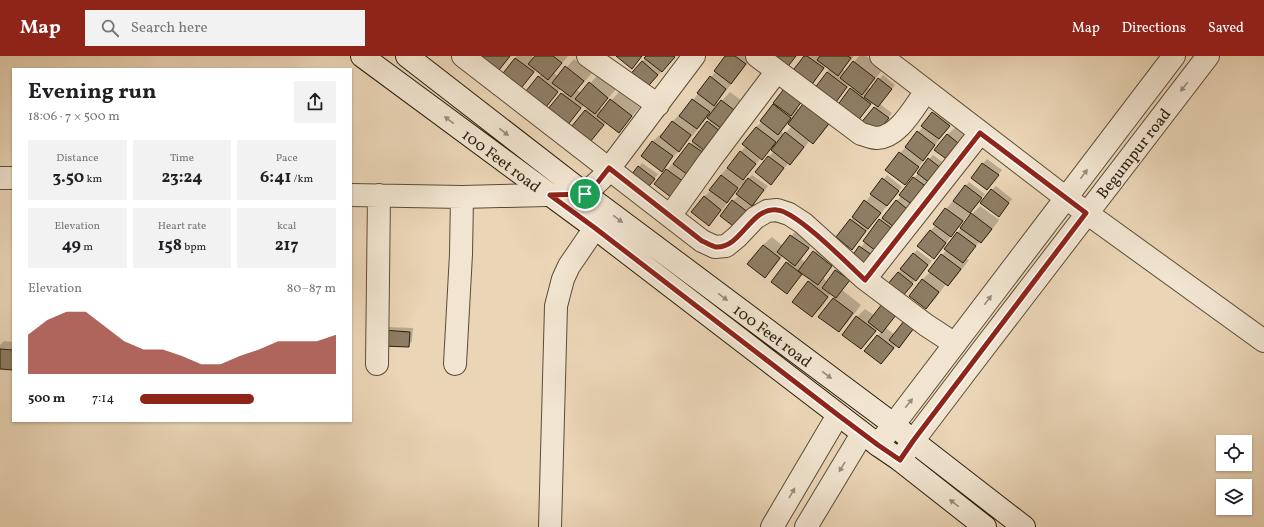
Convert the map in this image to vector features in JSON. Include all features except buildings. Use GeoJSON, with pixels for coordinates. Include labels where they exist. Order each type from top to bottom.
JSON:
{"type":"FeatureCollection","features":[{"type":"Feature","properties":{"kind":"street","name":"100 Feet road"},"geometry":{"type":"LineString","coordinates":[[362,56],[595,228],[870,440],[900,460],[985,527]]}},
{"type":"Feature","properties":{"kind":"street","name":"100 Feet road"},"geometry":{"type":"LineString","coordinates":[[407,56],[585,194],[893,424],[1024,527]]}},
{"type":"Feature","properties":{"kind":"street"},"geometry":{"type":"LineString","coordinates":[[463,56],[702,241],[715,247],[726,246],[737,238],[755,218],[767,211],[777,210],[789,214],[803,223],[865,280],[926,325],[955,344]]}},
{"type":"Feature","properties":{"kind":"street"},"geometry":{"type":"LineString","coordinates":[[352,195],[462,197],[585,194],[598,182],[694,56]]}},
{"type":"Feature","properties":{"kind":"street"},"geometry":{"type":"LineString","coordinates":[[757,56],[861,134],[876,138],[888,134],[900,127],[926,91]]}},
{"type":"Feature","properties":{"kind":"street"},"geometry":{"type":"LineString","coordinates":[[881,56],[1086,213],[1264,341]]}},
{"type":"Feature","properties":{"kind":"street","name":"Begumpur road"},"geometry":{"type":"LineString","coordinates":[[806,527],[870,440],[893,424],[1174,56]]}},
{"type":"Feature","properties":{"kind":"street","name":"Begumpur road"},"geometry":{"type":"LineString","coordinates":[[900,460],[1086,213],[1208,56]]}},
{"type":"Feature","properties":{"kind":"street"},"geometry":{"type":"LineString","coordinates":[[597,58],[658,105]]}},
{"type":"Feature","properties":{"kind":"street"},"geometry":{"type":"LineString","coordinates":[[670,216],[777,71]]}},
{"type":"Feature","properties":{"kind":"street"},"geometry":{"type":"LineString","coordinates":[[865,280],[980,133]]}},
{"type":"Feature","properties":{"kind":"street"},"geometry":{"type":"LineString","coordinates":[[0,178],[12,178]]}},
{"type":"Feature","properties":{"kind":"street"},"geometry":{"type":"LineString","coordinates":[[377,364],[379,195]]}},
{"type":"Feature","properties":{"kind":"street"},"geometry":{"type":"LineString","coordinates":[[455,364],[461,254],[462,197]]}},
{"type":"Feature","properties":{"kind":"street"},"geometry":{"type":"LineString","coordinates":[[550,527],[556,306],[568,266],[595,228]]}},
{"type":"Feature","properties":{"kind":"street"},"geometry":{"type":"LineString","coordinates":[[772,527],[838,415]]}},
{"type":"Feature","properties":{"kind":"route"},"geometry":{"type":"LineString","coordinates":[[980,133],[1086,213],[900,460],[838,415],[550,195],[585,194],[598,182],[609,168],[702,241],[715,247],[726,246],[737,238],[755,218],[767,211],[777,210],[789,214],[803,223],[865,280],[980,133]]}}]}
